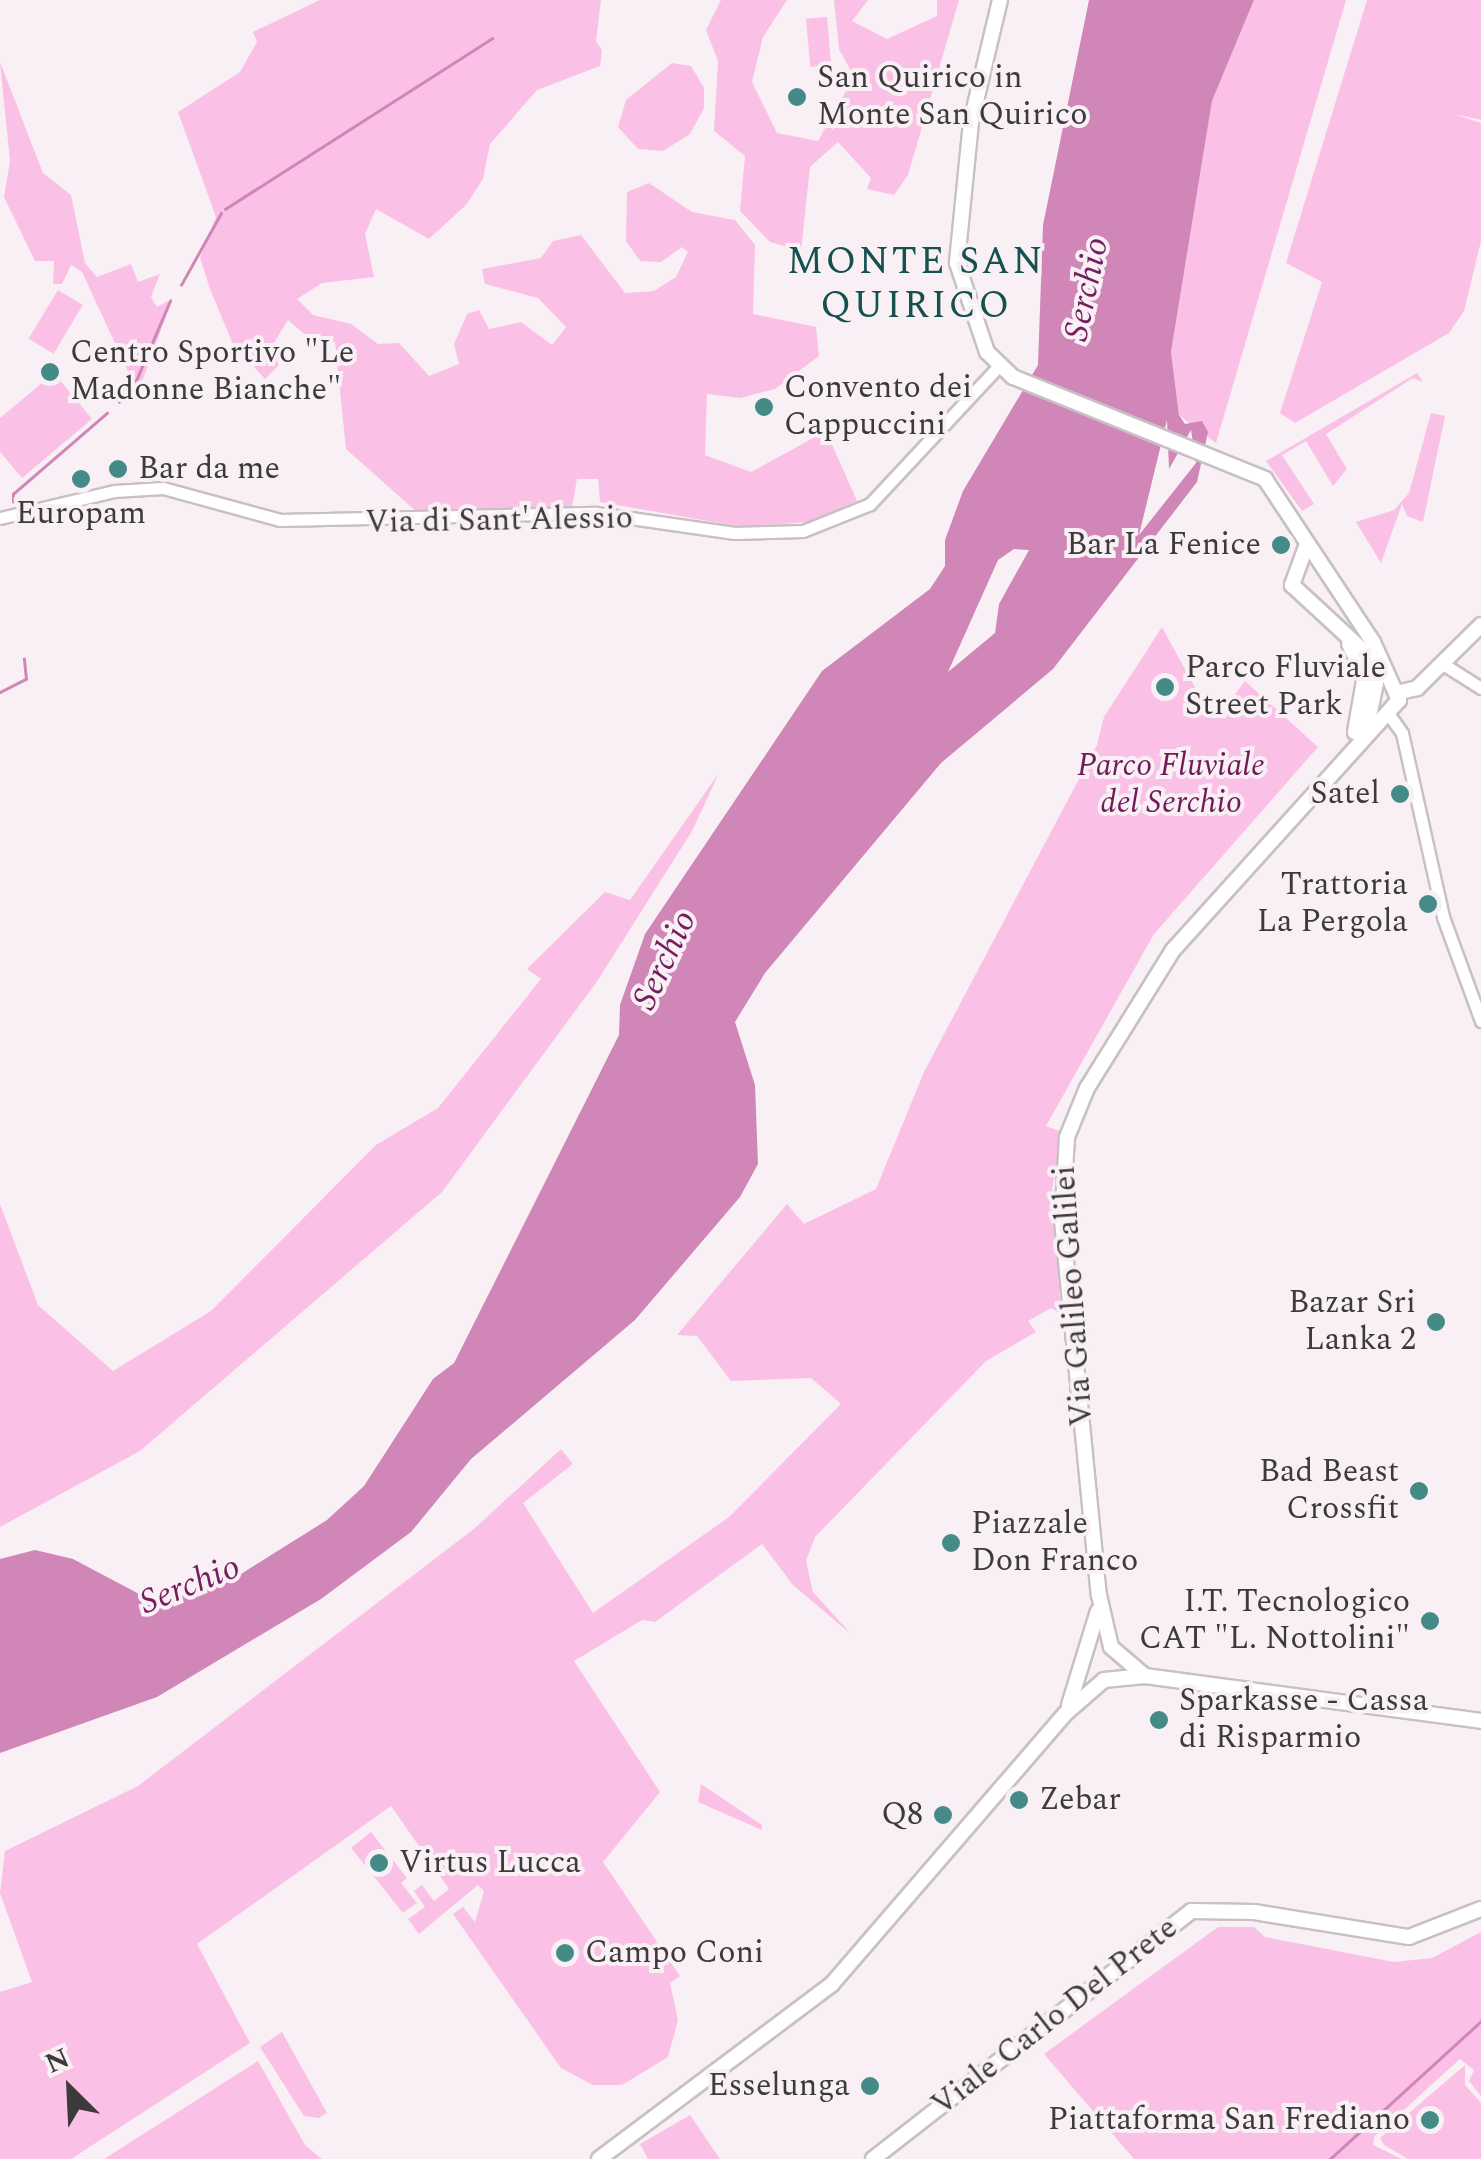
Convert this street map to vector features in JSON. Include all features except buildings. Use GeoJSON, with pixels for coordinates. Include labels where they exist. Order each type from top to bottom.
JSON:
{"type":"FeatureCollection","features":[{"type":"Feature","properties":{"kind":"main road"},"geometry":{"type":"LineString","coordinates":[[1000,0],[971,122],[957,263],[978,338],[997,368],[1022,381],[1228,459],[1265,480],[1373,642],[1400,704],[1380,709]]}},
{"type":"Feature","properties":{"kind":"main road"},"geometry":{"type":"LineString","coordinates":[[1306,544],[1292,585],[1364,669],[1359,722],[1345,754]]}},
{"type":"Feature","properties":{"kind":"main road"},"geometry":{"type":"LineString","coordinates":[[1300,565],[1321,567]]}},
{"type":"Feature","properties":{"kind":"main road"},"geometry":{"type":"LineString","coordinates":[[1313,608],[1364,647],[1376,676],[1380,709]]}},
{"type":"Feature","properties":{"kind":"main road"},"geometry":{"type":"LineString","coordinates":[[1380,709],[1394,692],[1417,688],[1481,625]]}},
{"type":"Feature","properties":{"kind":"main road","name":"Via Galileo Galilei"},"geometry":{"type":"LineString","coordinates":[[1145,1676],[1111,1648],[1099,1595],[1072,1334],[1062,1169],[1088,1088],[1178,943],[1362,735],[1380,709]]}},
{"type":"Feature","properties":{"kind":"main road","name":"Via Galileo Galilei"},"geometry":{"type":"LineString","coordinates":[[1066,1713],[1092,1650],[1099,1595]]}},
{"type":"Feature","properties":{"kind":"main road"},"geometry":{"type":"LineString","coordinates":[[599,2159],[805,2009],[894,1916],[1066,1713],[1104,1680],[1145,1676],[1481,1720]]}},
{"type":"Feature","properties":{"kind":"main road","name":"Viale Carlo Del Prete"},"geometry":{"type":"LineString","coordinates":[[873,2159],[1190,1912],[1254,1912],[1409,1937],[1481,1908]]}},
{"type":"Feature","properties":{"kind":"street","name":"Via di Sant'Alessio"},"geometry":{"type":"LineString","coordinates":[[0,518],[114,490],[163,488],[311,522],[596,513],[735,533],[803,531],[870,504],[910,470],[972,387],[997,368]]}},
{"type":"Feature","properties":{"kind":"street"},"geometry":{"type":"LineString","coordinates":[[1443,664],[1481,688]]}},
{"type":"Feature","properties":{"kind":"street"},"geometry":{"type":"LineString","coordinates":[[1380,709],[1402,733],[1443,917],[1481,1020]]}},
{"type":"Feature","properties":{"kind":"green space"},"geometry":{"type":"Polygon","coordinates":[[[320,0],[601,0],[596,41],[602,50],[600,66],[537,90],[490,144],[483,179],[466,205],[429,239],[376,209],[365,234],[374,277],[322,283],[297,299],[313,315],[351,324],[378,344],[399,343],[429,376],[459,364],[454,344],[467,314],[479,310],[489,329],[521,322],[552,345],[566,327],[538,298],[485,284],[482,269],[541,258],[553,241],[581,235],[625,293],[654,291],[676,277],[688,252],[682,247],[661,262],[640,261],[626,241],[627,192],[649,183],[692,212],[735,220],[755,245],[753,314],[816,327],[819,356],[775,389],[740,398],[707,394],[705,455],[751,472],[826,431],[857,501],[809,522],[742,527],[600,502],[598,479],[577,479],[571,512],[418,513],[346,449],[335,342],[310,339],[288,320],[271,348],[279,365],[265,379],[232,342],[210,289],[200,258],[216,217],[178,112],[240,72],[257,42],[253,32],[320,0]]]}},
{"type":"Feature","properties":{"kind":"green space"},"geometry":{"type":"Polygon","coordinates":[[[721,0],[787,0],[763,37],[752,82],[777,133],[818,141],[854,77],[839,49],[834,0],[868,0],[852,21],[887,39],[937,16],[937,0],[959,0],[908,175],[894,195],[867,189],[871,178],[838,142],[810,167],[801,251],[770,242],[740,211],[745,156],[714,131],[718,61],[706,30],[721,0]]]}},
{"type":"Feature","properties":{"kind":"green space"},"geometry":{"type":"Polygon","coordinates":[[[1254,0],[1346,0],[1216,443],[1179,415],[1171,352],[1212,101],[1254,0]]]}},
{"type":"Feature","properties":{"kind":"green space"},"geometry":{"type":"Polygon","coordinates":[[[1367,0],[1481,0],[1481,120],[1454,114],[1481,123],[1481,241],[1464,311],[1449,333],[1295,423],[1280,413],[1322,282],[1286,263],[1367,0]]]}},
{"type":"Feature","properties":{"kind":"green space"},"geometry":{"type":"Polygon","coordinates":[[[827,17],[831,65],[810,67],[806,19],[827,17]]]}},
{"type":"Feature","properties":{"kind":"green space"},"geometry":{"type":"Polygon","coordinates":[[[0,62],[43,173],[71,195],[85,263],[97,277],[131,264],[138,282],[160,274],[151,297],[157,307],[168,301],[167,313],[138,393],[82,272],[71,265],[62,284],[53,284],[54,261],[35,261],[4,197],[10,161],[0,62]]]}},
{"type":"Feature","properties":{"kind":"green space"},"geometry":{"type":"Polygon","coordinates":[[[672,63],[691,66],[704,88],[704,108],[690,134],[663,151],[638,149],[618,127],[626,100],[672,63]]]}},
{"type":"Feature","properties":{"kind":"green space"},"geometry":{"type":"Polygon","coordinates":[[[58,290],[83,305],[54,354],[29,339],[58,290]]]}},
{"type":"Feature","properties":{"kind":"green space"},"geometry":{"type":"Polygon","coordinates":[[[54,373],[92,419],[22,478],[0,452],[0,418],[54,373]]]}},
{"type":"Feature","properties":{"kind":"green space"},"geometry":{"type":"Polygon","coordinates":[[[1417,373],[1423,382],[1413,378],[1326,434],[1347,469],[1333,486],[1306,441],[1282,455],[1314,504],[1302,511],[1266,461],[1417,373]]]}},
{"type":"Feature","properties":{"kind":"green space"},"geometry":{"type":"Polygon","coordinates":[[[1431,413],[1445,416],[1423,522],[1407,516],[1402,504],[1381,563],[1356,522],[1394,510],[1409,493],[1431,413]]]}},
{"type":"Feature","properties":{"kind":"green space","name":"Parco Fluviale del Serchio"},"geometry":{"type":"Polygon","coordinates":[[[1162,627],[1199,695],[1220,715],[1245,681],[1318,747],[1154,934],[1046,1126],[1062,1132],[1052,1190],[1061,1314],[1051,1308],[1028,1321],[1036,1332],[986,1361],[815,1537],[806,1561],[813,1592],[852,1635],[793,1585],[762,1544],[655,1622],[642,1620],[574,1661],[660,1792],[603,1862],[680,1976],[670,1983],[678,2020],[668,2057],[622,2085],[593,2085],[561,2068],[453,1914],[463,1907],[475,1922],[484,1891],[478,1885],[419,1934],[408,1919],[425,1907],[414,1891],[422,1885],[434,1901],[449,1889],[391,1806],[197,1944],[250,2043],[71,2159],[0,2159],[0,1992],[32,1982],[0,1893],[5,1851],[138,1786],[475,1528],[561,1449],[573,1464],[523,1503],[593,1613],[729,1517],[841,1404],[811,1378],[731,1381],[697,1336],[677,1335],[787,1204],[804,1224],[876,1189],[924,1072],[1097,745],[1104,717],[1162,627]]]}},
{"type":"Feature","properties":{"kind":"green space"},"geometry":{"type":"Polygon","coordinates":[[[719,773],[692,831],[598,980],[442,1192],[140,1451],[0,1527],[0,1204],[38,1305],[113,1371],[211,1311],[376,1145],[438,1108],[541,979],[527,969],[605,892],[630,900],[719,773]]]}},
{"type":"Feature","properties":{"kind":"green space"},"geometry":{"type":"Polygon","coordinates":[[[701,1784],[762,1825],[762,1830],[698,1802],[701,1784]]]}},
{"type":"Feature","properties":{"kind":"green space","name":"Virtus Lucca"},"geometry":{"type":"Polygon","coordinates":[[[371,1832],[407,1878],[401,1883],[417,1903],[403,1913],[351,1848],[371,1832]]]}},
{"type":"Feature","properties":{"kind":"green space"},"geometry":{"type":"Polygon","coordinates":[[[1218,1927],[1254,1927],[1265,1937],[1394,1962],[1432,1958],[1481,1932],[1481,2096],[1469,2081],[1474,2070],[1460,2059],[1374,2137],[1373,2145],[1402,2159],[1134,2159],[1044,2054],[1218,1927]]]}},
{"type":"Feature","properties":{"kind":"green space"},"geometry":{"type":"Polygon","coordinates":[[[282,2032],[327,2113],[319,2118],[304,2116],[260,2047],[282,2032]]]}},
{"type":"Feature","properties":{"kind":"green space"},"geometry":{"type":"Polygon","coordinates":[[[258,2061],[305,2145],[322,2159],[104,2159],[258,2061]]]}},
{"type":"Feature","properties":{"kind":"green space"},"geometry":{"type":"Polygon","coordinates":[[[1465,2065],[1465,2085],[1481,2103],[1481,2159],[1408,2159],[1384,2145],[1380,2138],[1465,2065]]]}},
{"type":"Feature","properties":{"kind":"green space"},"geometry":{"type":"Polygon","coordinates":[[[690,2115],[720,2159],[648,2159],[640,2144],[690,2115]]]}},
{"type":"Feature","properties":{"kind":"water","name":"Serchio"},"geometry":{"type":"Polygon","coordinates":[[[1089,0],[1254,0],[1212,101],[1171,352],[1179,415],[1185,424],[1202,421],[1208,432],[1197,482],[1053,669],[941,763],[765,973],[735,1022],[755,1085],[758,1164],[740,1197],[635,1320],[471,1459],[411,1532],[321,1599],[157,1697],[0,1753],[0,1559],[35,1550],[73,1559],[158,1604],[241,1574],[327,1520],[364,1486],[433,1379],[454,1363],[619,1035],[620,1005],[645,934],[822,671],[930,589],[945,566],[945,540],[963,491],[1038,365],[1043,225],[1089,0]],[[1167,420],[1139,535],[1196,463],[1191,430],[1169,469],[1167,420]],[[1014,549],[998,560],[948,672],[995,633],[999,604],[1029,550],[1014,549]]]}},
{"type":"Feature","properties":{"kind":"waterway"},"geometry":{"type":"LineString","coordinates":[[225,209],[492,38]]}},
{"type":"Feature","properties":{"kind":"waterway"},"geometry":{"type":"LineString","coordinates":[[181,285],[221,213]]}},
{"type":"Feature","properties":{"kind":"waterway"},"geometry":{"type":"LineString","coordinates":[[119,402],[132,390],[170,301]]}},
{"type":"Feature","properties":{"kind":"waterway"},"geometry":{"type":"LineString","coordinates":[[13,502],[13,494],[107,413]]}},
{"type":"Feature","properties":{"kind":"waterway"},"geometry":{"type":"LineString","coordinates":[[0,692],[26,679],[24,659]]}},
{"type":"Feature","properties":{"kind":"waterway"},"geometry":{"type":"LineString","coordinates":[[1330,2159],[1481,2021]]}},
{"type":"Feature","properties":{"kind":"place","name":"San Quirico in Monte San Quirico"},"geometry":{"type":"Point","coordinates":[797,97]}},
{"type":"Feature","properties":{"kind":"place","name":"Centro Sportivo \"Le Madonne Bianche\""},"geometry":{"type":"Point","coordinates":[50,372]}},
{"type":"Feature","properties":{"kind":"place","name":"Convento dei Cappuccini"},"geometry":{"type":"Point","coordinates":[764,407]}},
{"type":"Feature","properties":{"kind":"place","name":"Bar da me"},"geometry":{"type":"Point","coordinates":[118,469]}},
{"type":"Feature","properties":{"kind":"place","name":"Europam"},"geometry":{"type":"Point","coordinates":[81,479]}},
{"type":"Feature","properties":{"kind":"place","name":"Bar La Fenice"},"geometry":{"type":"Point","coordinates":[1281,545]}},
{"type":"Feature","properties":{"kind":"place","name":"Parco Fluviale Street Park"},"geometry":{"type":"Point","coordinates":[1165,687]}},
{"type":"Feature","properties":{"kind":"place","name":"Satel"},"geometry":{"type":"Point","coordinates":[1400,794]}},
{"type":"Feature","properties":{"kind":"place","name":"Trattoria La Pergola"},"geometry":{"type":"Point","coordinates":[1428,904]}},
{"type":"Feature","properties":{"kind":"place","name":"Bazar Sri Lanka 2"},"geometry":{"type":"Point","coordinates":[1436,1322]}},
{"type":"Feature","properties":{"kind":"place","name":"Bad Beast Crossfit"},"geometry":{"type":"Point","coordinates":[1419,1491]}},
{"type":"Feature","properties":{"kind":"place","name":"Piazzale Don Franco"},"geometry":{"type":"Point","coordinates":[951,1543]}},
{"type":"Feature","properties":{"kind":"place","name":"I.T. Tecnologico CAT \"L. Nottolini\""},"geometry":{"type":"Point","coordinates":[1430,1621]}},
{"type":"Feature","properties":{"kind":"place","name":"Sparkasse - Cassa di Risparmio"},"geometry":{"type":"Point","coordinates":[1159,1720]}},
{"type":"Feature","properties":{"kind":"place","name":"Zebar"},"geometry":{"type":"Point","coordinates":[1019,1800]}},
{"type":"Feature","properties":{"kind":"place","name":"Q8"},"geometry":{"type":"Point","coordinates":[943,1815]}},
{"type":"Feature","properties":{"kind":"place","name":"Virtus Lucca"},"geometry":{"type":"Point","coordinates":[379,1863]}},
{"type":"Feature","properties":{"kind":"place","name":"Campo Coni"},"geometry":{"type":"Point","coordinates":[565,1953]}},
{"type":"Feature","properties":{"kind":"place","name":"Esselunga"},"geometry":{"type":"Point","coordinates":[870,2086]}},
{"type":"Feature","properties":{"kind":"place","name":"Piattaforma San Frediano"},"geometry":{"type":"Point","coordinates":[1430,2120]}},
{"type":"Feature","properties":{"kind":"district","name":"MONTE SAN QUIRICO"},"geometry":{"type":"Point","coordinates":[916,285]}}]}
